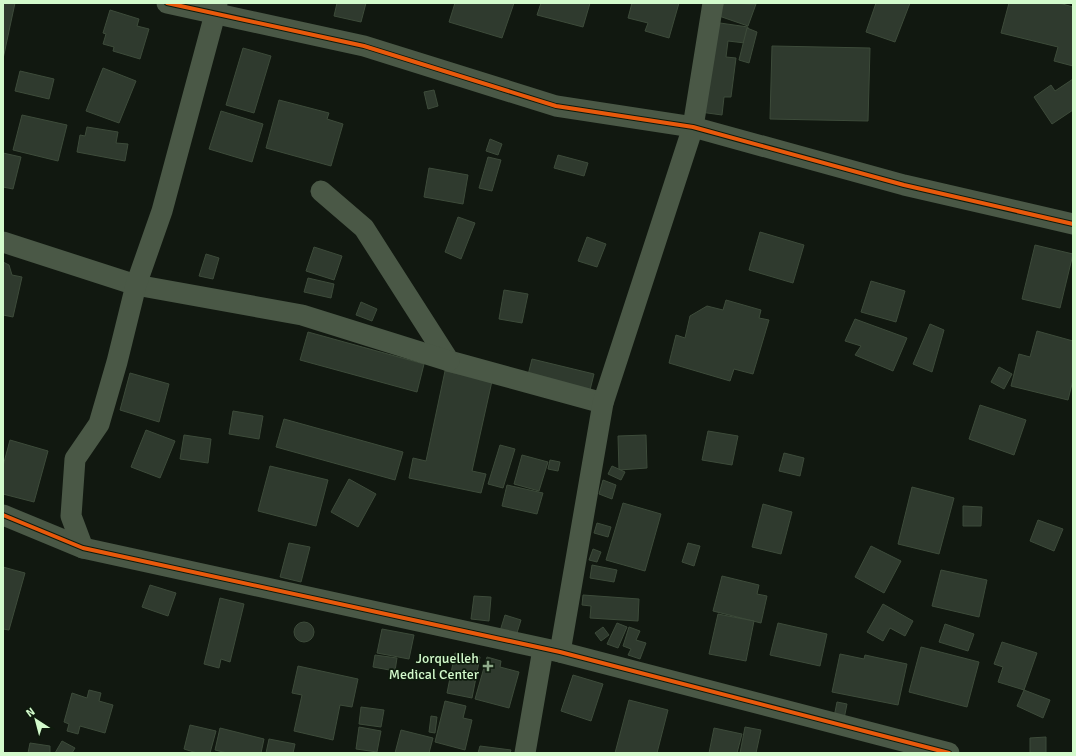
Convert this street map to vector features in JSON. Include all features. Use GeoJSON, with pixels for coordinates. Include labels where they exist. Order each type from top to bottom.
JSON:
{"type":"FeatureCollection","features":[{"type":"Feature","properties":{"kind":"street"},"geometry":{"type":"LineString","coordinates":[[167,3],[216,9],[364,46],[556,106],[693,127],[904,185],[1073,224]]}},
{"type":"Feature","properties":{"kind":"street"},"geometry":{"type":"LineString","coordinates":[[525,753],[551,650],[603,403],[693,127],[712,3]]}},
{"type":"Feature","properties":{"kind":"street"},"geometry":{"type":"LineString","coordinates":[[83,548],[71,516],[75,459],[99,424],[136,285],[162,211],[216,9]]}},
{"type":"Feature","properties":{"kind":"street"},"geometry":{"type":"LineString","coordinates":[[321,191],[364,228],[448,361]]}},
{"type":"Feature","properties":{"kind":"street"},"geometry":{"type":"LineString","coordinates":[[3,242],[136,285],[302,315],[448,361],[603,403]]}},
{"type":"Feature","properties":{"kind":"street"},"geometry":{"type":"LineString","coordinates":[[3,515],[83,548],[551,650],[949,753]]}},
{"type":"Feature","properties":{"kind":"building"},"geometry":{"type":"Polygon","coordinates":[[[3,3],[15,3],[3,59],[3,3]]]}},
{"type":"Feature","properties":{"kind":"building"},"geometry":{"type":"Polygon","coordinates":[[[337,3],[366,3],[361,22],[334,16],[337,3]]]}},
{"type":"Feature","properties":{"kind":"building"},"geometry":{"type":"Polygon","coordinates":[[[455,3],[514,3],[502,38],[449,22],[455,3]]]}},
{"type":"Feature","properties":{"kind":"building"},"geometry":{"type":"Polygon","coordinates":[[[541,3],[590,3],[583,27],[537,15],[541,3]]]}},
{"type":"Feature","properties":{"kind":"building"},"geometry":{"type":"Polygon","coordinates":[[[632,3],[679,3],[669,38],[645,31],[648,23],[628,18],[632,3]]]}},
{"type":"Feature","properties":{"kind":"building"},"geometry":{"type":"Polygon","coordinates":[[[724,3],[756,4],[748,26],[719,16],[724,3]]]}},
{"type":"Feature","properties":{"kind":"building"},"geometry":{"type":"Polygon","coordinates":[[[876,3],[910,3],[895,42],[866,32],[876,3]]]}},
{"type":"Feature","properties":{"kind":"building"},"geometry":{"type":"Polygon","coordinates":[[[1009,3],[1059,3],[1073,7],[1073,66],[1054,61],[1058,47],[1001,33],[1009,3]]]}},
{"type":"Feature","properties":{"kind":"building"},"geometry":{"type":"Polygon","coordinates":[[[110,10],[139,19],[137,26],[149,29],[140,59],[113,51],[114,47],[103,44],[106,34],[103,33],[110,10]]]}},
{"type":"Feature","properties":{"kind":"building"},"geometry":{"type":"Polygon","coordinates":[[[713,22],[748,27],[745,43],[728,41],[726,57],[736,58],[731,97],[724,97],[722,115],[700,112],[713,22]]]}},
{"type":"Feature","properties":{"kind":"building"},"geometry":{"type":"Polygon","coordinates":[[[747,28],[757,32],[749,63],[739,60],[747,28]]]}},
{"type":"Feature","properties":{"kind":"building"},"geometry":{"type":"Polygon","coordinates":[[[772,46],[870,48],[868,121],[770,119],[772,46]]]}},
{"type":"Feature","properties":{"kind":"building"},"geometry":{"type":"Polygon","coordinates":[[[243,48],[271,56],[254,113],[226,105],[243,48]]]}},
{"type":"Feature","properties":{"kind":"building"},"geometry":{"type":"Polygon","coordinates":[[[103,68],[136,81],[119,123],[86,111],[103,68]]]}},
{"type":"Feature","properties":{"kind":"building"},"geometry":{"type":"Polygon","coordinates":[[[20,71],[54,79],[49,99],[15,91],[20,71]]]}},
{"type":"Feature","properties":{"kind":"building"},"geometry":{"type":"Polygon","coordinates":[[[1073,79],[1073,110],[1052,124],[1034,97],[1051,85],[1055,91],[1073,79]]]}},
{"type":"Feature","properties":{"kind":"building"},"geometry":{"type":"Polygon","coordinates":[[[434,90],[438,106],[428,109],[424,92],[434,90]]]}},
{"type":"Feature","properties":{"kind":"building"},"geometry":{"type":"Polygon","coordinates":[[[279,100],[329,113],[327,119],[343,124],[331,166],[266,148],[279,100]]]}},
{"type":"Feature","properties":{"kind":"building"},"geometry":{"type":"Polygon","coordinates":[[[221,111],[263,124],[252,162],[209,149],[221,111]]]}},
{"type":"Feature","properties":{"kind":"building"},"geometry":{"type":"Polygon","coordinates":[[[22,115],[67,125],[58,161],[13,150],[22,115]]]}},
{"type":"Feature","properties":{"kind":"building"},"geometry":{"type":"Polygon","coordinates":[[[87,127],[118,132],[116,143],[128,144],[125,161],[77,152],[80,135],[85,136],[87,127]]]}},
{"type":"Feature","properties":{"kind":"building"},"geometry":{"type":"Polygon","coordinates":[[[490,139],[502,144],[498,155],[486,151],[490,139]]]}},
{"type":"Feature","properties":{"kind":"building"},"geometry":{"type":"Polygon","coordinates":[[[3,153],[21,157],[13,189],[3,187],[3,153]]]}},
{"type":"Feature","properties":{"kind":"building"},"geometry":{"type":"Polygon","coordinates":[[[558,155],[588,163],[584,176],[554,168],[558,155]]]}},
{"type":"Feature","properties":{"kind":"building"},"geometry":{"type":"Polygon","coordinates":[[[488,157],[501,160],[492,191],[479,188],[488,157]]]}},
{"type":"Feature","properties":{"kind":"building"},"geometry":{"type":"Polygon","coordinates":[[[429,168],[468,175],[463,204],[424,197],[429,168]]]}},
{"type":"Feature","properties":{"kind":"building"},"geometry":{"type":"Polygon","coordinates":[[[458,217],[475,223],[461,259],[445,252],[458,217]]]}},
{"type":"Feature","properties":{"kind":"building"},"geometry":{"type":"Polygon","coordinates":[[[760,232],[804,245],[793,283],[749,270],[760,232]]]}},
{"type":"Feature","properties":{"kind":"building"},"geometry":{"type":"Polygon","coordinates":[[[587,237],[606,244],[597,267],[578,261],[587,237]]]}},
{"type":"Feature","properties":{"kind":"building"},"geometry":{"type":"Polygon","coordinates":[[[1035,245],[1073,254],[1060,308],[1022,299],[1035,245]]]}},
{"type":"Feature","properties":{"kind":"building"},"geometry":{"type":"Polygon","coordinates":[[[314,247],[342,256],[334,280],[306,271],[314,247]]]}},
{"type":"Feature","properties":{"kind":"building"},"geometry":{"type":"Polygon","coordinates":[[[206,254],[219,258],[213,279],[199,276],[206,254]]]}},
{"type":"Feature","properties":{"kind":"building"},"geometry":{"type":"Polygon","coordinates":[[[3,262],[9,265],[12,275],[22,277],[13,317],[3,315],[3,262]]]}},
{"type":"Feature","properties":{"kind":"building"},"geometry":{"type":"Polygon","coordinates":[[[308,278],[334,284],[331,298],[304,292],[308,278]]]}},
{"type":"Feature","properties":{"kind":"building"},"geometry":{"type":"Polygon","coordinates":[[[871,281],[905,291],[896,322],[861,312],[871,281]]]}},
{"type":"Feature","properties":{"kind":"building"},"geometry":{"type":"Polygon","coordinates":[[[504,290],[528,294],[522,323],[499,319],[504,290]]]}},
{"type":"Feature","properties":{"kind":"building"},"geometry":{"type":"Polygon","coordinates":[[[726,300],[761,310],[759,318],[769,320],[753,374],[734,369],[730,381],[669,363],[676,335],[685,338],[690,316],[707,306],[723,310],[726,300]]]}},
{"type":"Feature","properties":{"kind":"building"},"geometry":{"type":"Polygon","coordinates":[[[361,302],[377,309],[372,321],[356,315],[361,302]]]}},
{"type":"Feature","properties":{"kind":"building"},"geometry":{"type":"Polygon","coordinates":[[[855,319],[907,338],[893,371],[855,355],[861,346],[845,341],[855,319]]]}},
{"type":"Feature","properties":{"kind":"building"},"geometry":{"type":"Polygon","coordinates":[[[930,324],[944,330],[932,372],[913,364],[930,324]]]}},
{"type":"Feature","properties":{"kind":"building"},"geometry":{"type":"Polygon","coordinates":[[[1037,331],[1073,341],[1073,380],[1068,400],[1011,386],[1019,354],[1030,357],[1037,331]]]}},
{"type":"Feature","properties":{"kind":"building"},"geometry":{"type":"Polygon","coordinates":[[[308,332],[424,364],[417,392],[300,360],[308,332]]]}},
{"type":"Feature","properties":{"kind":"building"},"geometry":{"type":"Polygon","coordinates":[[[532,359],[594,374],[589,394],[527,379],[532,359]]]}},
{"type":"Feature","properties":{"kind":"building"},"geometry":{"type":"Polygon","coordinates":[[[999,367],[1012,374],[1004,389],[991,382],[999,367]]]}},
{"type":"Feature","properties":{"kind":"building"},"geometry":{"type":"Polygon","coordinates":[[[445,371],[492,381],[472,471],[486,474],[481,493],[409,478],[413,458],[426,461],[445,371]]]}},
{"type":"Feature","properties":{"kind":"building"},"geometry":{"type":"Polygon","coordinates":[[[130,373],[169,384],[159,422],[120,410],[130,373]]]}},
{"type":"Feature","properties":{"kind":"building"},"geometry":{"type":"Polygon","coordinates":[[[980,405],[1026,420],[1014,455],[969,439],[980,405]]]}},
{"type":"Feature","properties":{"kind":"building"},"geometry":{"type":"Polygon","coordinates":[[[233,411],[263,416],[259,439],[229,434],[233,411]]]}},
{"type":"Feature","properties":{"kind":"building"},"geometry":{"type":"Polygon","coordinates":[[[284,419],[403,452],[395,480],[276,447],[284,419]]]}},
{"type":"Feature","properties":{"kind":"building"},"geometry":{"type":"Polygon","coordinates":[[[146,430],[175,441],[160,478],[131,467],[146,430]]]}},
{"type":"Feature","properties":{"kind":"building"},"geometry":{"type":"Polygon","coordinates":[[[708,431],[738,436],[732,465],[702,460],[708,431]]]}},
{"type":"Feature","properties":{"kind":"building"},"geometry":{"type":"Polygon","coordinates":[[[184,435],[211,439],[208,463],[180,459],[184,435]]]}},
{"type":"Feature","properties":{"kind":"building"},"geometry":{"type":"Polygon","coordinates":[[[646,435],[647,468],[619,470],[618,436],[646,435]]]}},
{"type":"Feature","properties":{"kind":"building"},"geometry":{"type":"Polygon","coordinates":[[[10,440],[48,451],[34,502],[3,494],[3,466],[10,440]]]}},
{"type":"Feature","properties":{"kind":"building"},"geometry":{"type":"Polygon","coordinates":[[[500,445],[515,449],[503,488],[488,484],[500,445]]]}},
{"type":"Feature","properties":{"kind":"building"},"geometry":{"type":"Polygon","coordinates":[[[784,453],[804,458],[800,476],[779,471],[784,453]]]}},
{"type":"Feature","properties":{"kind":"building"},"geometry":{"type":"Polygon","coordinates":[[[522,455],[548,462],[539,491],[514,484],[522,455]]]}},
{"type":"Feature","properties":{"kind":"building"},"geometry":{"type":"Polygon","coordinates":[[[550,460],[560,462],[558,471],[548,469],[550,460]]]}},
{"type":"Feature","properties":{"kind":"building"},"geometry":{"type":"Polygon","coordinates":[[[270,466],[328,480],[316,526],[258,511],[270,466]]]}},
{"type":"Feature","properties":{"kind":"building"},"geometry":{"type":"Polygon","coordinates":[[[612,466],[625,472],[621,480],[608,474],[612,466]]]}},
{"type":"Feature","properties":{"kind":"building"},"geometry":{"type":"Polygon","coordinates":[[[349,479],[376,494],[358,527],[331,512],[349,479]]]}},
{"type":"Feature","properties":{"kind":"building"},"geometry":{"type":"Polygon","coordinates":[[[603,480],[616,485],[612,499],[599,494],[603,480]]]}},
{"type":"Feature","properties":{"kind":"building"},"geometry":{"type":"Polygon","coordinates":[[[507,485],[543,493],[537,514],[502,506],[507,485]]]}},
{"type":"Feature","properties":{"kind":"building"},"geometry":{"type":"Polygon","coordinates":[[[912,487],[954,498],[939,554],[898,544],[912,487]]]}},
{"type":"Feature","properties":{"kind":"building"},"geometry":{"type":"Polygon","coordinates":[[[623,503],[661,514],[645,571],[606,560],[623,503]]]}},
{"type":"Feature","properties":{"kind":"building"},"geometry":{"type":"Polygon","coordinates":[[[763,504],[792,512],[781,554],[752,547],[763,504]]]}},
{"type":"Feature","properties":{"kind":"building"},"geometry":{"type":"Polygon","coordinates":[[[963,506],[982,507],[981,526],[963,526],[963,506]]]}},
{"type":"Feature","properties":{"kind":"building"},"geometry":{"type":"Polygon","coordinates":[[[1038,520],[1063,529],[1054,551],[1030,541],[1038,520]]]}},
{"type":"Feature","properties":{"kind":"building"},"geometry":{"type":"Polygon","coordinates":[[[597,523],[611,527],[608,537],[594,533],[597,523]]]}},
{"type":"Feature","properties":{"kind":"building"},"geometry":{"type":"Polygon","coordinates":[[[289,543],[310,547],[301,582],[280,577],[289,543]]]}},
{"type":"Feature","properties":{"kind":"building"},"geometry":{"type":"Polygon","coordinates":[[[688,543],[700,546],[694,566],[682,562],[688,543]]]}},
{"type":"Feature","properties":{"kind":"building"},"geometry":{"type":"Polygon","coordinates":[[[871,546],[901,561],[884,593],[855,577],[871,546]]]}},
{"type":"Feature","properties":{"kind":"building"},"geometry":{"type":"Polygon","coordinates":[[[593,549],[601,552],[597,562],[589,560],[593,549]]]}},
{"type":"Feature","properties":{"kind":"building"},"geometry":{"type":"Polygon","coordinates":[[[592,565],[617,570],[614,582],[590,578],[592,565]]]}},
{"type":"Feature","properties":{"kind":"building"},"geometry":{"type":"Polygon","coordinates":[[[3,567],[25,573],[9,630],[3,629],[3,567]]]}},
{"type":"Feature","properties":{"kind":"building"},"geometry":{"type":"Polygon","coordinates":[[[941,570],[987,580],[979,617],[932,606],[941,570]]]}},
{"type":"Feature","properties":{"kind":"building"},"geometry":{"type":"Polygon","coordinates":[[[722,576],[759,585],[757,594],[767,596],[761,623],[713,611],[722,576]]]}},
{"type":"Feature","properties":{"kind":"building"},"geometry":{"type":"Polygon","coordinates":[[[150,585],[176,593],[168,616],[142,607],[150,585]]]}},
{"type":"Feature","properties":{"kind":"building"},"geometry":{"type":"Polygon","coordinates":[[[583,595],[639,599],[638,621],[590,618],[591,606],[582,605],[583,595]]]}},
{"type":"Feature","properties":{"kind":"building"},"geometry":{"type":"Polygon","coordinates":[[[474,596],[491,597],[489,621],[471,619],[474,596]]]}},
{"type":"Feature","properties":{"kind":"building"},"geometry":{"type":"Polygon","coordinates":[[[220,598],[244,604],[230,662],[221,659],[219,668],[204,664],[220,598]]]}},
{"type":"Feature","properties":{"kind":"building"},"geometry":{"type":"Polygon","coordinates":[[[883,604],[913,621],[905,636],[890,628],[883,641],[867,632],[883,604]]]}},
{"type":"Feature","properties":{"kind":"building"},"geometry":{"type":"Polygon","coordinates":[[[718,614],[754,621],[746,661],[709,654],[718,614]]]}},
{"type":"Feature","properties":{"kind":"building"},"geometry":{"type":"Polygon","coordinates":[[[505,615],[521,620],[516,636],[500,631],[505,615]]]}},
{"type":"Feature","properties":{"kind":"building"},"geometry":{"type":"Polygon","coordinates":[[[304,622],[311,625],[314,632],[311,639],[304,642],[297,639],[294,632],[297,625],[304,622]]]}},
{"type":"Feature","properties":{"kind":"building"},"geometry":{"type":"Polygon","coordinates":[[[617,623],[627,627],[618,648],[607,644],[617,623]]]}},
{"type":"Feature","properties":{"kind":"building"},"geometry":{"type":"Polygon","coordinates":[[[778,623],[827,634],[820,666],[770,655],[778,623]]]}},
{"type":"Feature","properties":{"kind":"building"},"geometry":{"type":"Polygon","coordinates":[[[945,624],[974,634],[968,651],[939,642],[945,624]]]}},
{"type":"Feature","properties":{"kind":"building"},"geometry":{"type":"Polygon","coordinates":[[[603,627],[609,635],[601,641],[595,633],[603,627]]]}},
{"type":"Feature","properties":{"kind":"building"},"geometry":{"type":"Polygon","coordinates":[[[629,627],[640,631],[636,640],[646,643],[640,659],[628,655],[631,649],[623,646],[629,627]]]}},
{"type":"Feature","properties":{"kind":"building"},"geometry":{"type":"Polygon","coordinates":[[[382,629],[414,635],[409,659],[377,653],[382,629]]]}},
{"type":"Feature","properties":{"kind":"building"},"geometry":{"type":"Polygon","coordinates":[[[1002,642],[1037,653],[1024,690],[998,682],[1003,667],[994,664],[1002,642]]]}},
{"type":"Feature","properties":{"kind":"building"},"geometry":{"type":"Polygon","coordinates":[[[921,647],[979,662],[967,707],[909,692],[921,647]]]}},
{"type":"Feature","properties":{"kind":"building"},"geometry":{"type":"Polygon","coordinates":[[[455,653],[480,657],[472,698],[447,693],[455,653]]]}},
{"type":"Feature","properties":{"kind":"building"},"geometry":{"type":"Polygon","coordinates":[[[840,654],[864,659],[865,655],[907,664],[898,705],[832,692],[840,654]]]}},
{"type":"Feature","properties":{"kind":"building"},"geometry":{"type":"Polygon","coordinates":[[[375,655],[397,658],[395,671],[373,667],[375,655]]]}},
{"type":"Feature","properties":{"kind":"building","name":"Jorquelleh Medical Center"},"geometry":{"type":"Polygon","coordinates":[[[487,657],[501,661],[500,667],[519,672],[509,708],[475,699],[487,657]]]}},
{"type":"Feature","properties":{"kind":"building"},"geometry":{"type":"Polygon","coordinates":[[[298,666],[358,679],[352,707],[340,705],[333,740],[294,731],[302,695],[292,693],[298,666]]]}},
{"type":"Feature","properties":{"kind":"building"},"geometry":{"type":"Polygon","coordinates":[[[573,675],[603,684],[591,721],[561,711],[573,675]]]}},
{"type":"Feature","properties":{"kind":"building"},"geometry":{"type":"Polygon","coordinates":[[[89,690],[101,693],[99,701],[113,705],[105,733],[80,726],[78,734],[67,731],[69,724],[64,722],[72,693],[87,698],[89,690]]]}},
{"type":"Feature","properties":{"kind":"building"},"geometry":{"type":"Polygon","coordinates":[[[1024,690],[1050,700],[1043,718],[1017,706],[1024,690]]]}},
{"type":"Feature","properties":{"kind":"building"},"geometry":{"type":"Polygon","coordinates":[[[629,700],[668,710],[657,753],[615,753],[629,700]]]}},
{"type":"Feature","properties":{"kind":"building"},"geometry":{"type":"Polygon","coordinates":[[[445,701],[466,706],[463,718],[472,720],[465,750],[435,742],[445,701]]]}},
{"type":"Feature","properties":{"kind":"building"},"geometry":{"type":"Polygon","coordinates":[[[837,702],[847,704],[844,719],[834,717],[837,702]]]}},
{"type":"Feature","properties":{"kind":"building"},"geometry":{"type":"Polygon","coordinates":[[[361,707],[384,710],[381,727],[359,724],[361,707]]]}},
{"type":"Feature","properties":{"kind":"building"},"geometry":{"type":"Polygon","coordinates":[[[431,716],[437,717],[435,733],[429,732],[431,716]]]}},
{"type":"Feature","properties":{"kind":"building"},"geometry":{"type":"Polygon","coordinates":[[[190,725],[216,731],[210,753],[197,753],[184,749],[190,725]]]}},
{"type":"Feature","properties":{"kind":"building"},"geometry":{"type":"Polygon","coordinates":[[[359,727],[381,731],[377,752],[356,749],[359,727]]]}},
{"type":"Feature","properties":{"kind":"building"},"geometry":{"type":"Polygon","coordinates":[[[745,727],[761,730],[756,753],[740,753],[745,727]]]}},
{"type":"Feature","properties":{"kind":"building"},"geometry":{"type":"Polygon","coordinates":[[[220,728],[264,739],[261,753],[227,753],[215,750],[220,728]]]}},
{"type":"Feature","properties":{"kind":"building"},"geometry":{"type":"Polygon","coordinates":[[[714,728],[742,734],[737,753],[709,753],[714,728]]]}},
{"type":"Feature","properties":{"kind":"building"},"geometry":{"type":"Polygon","coordinates":[[[401,730],[433,738],[429,753],[395,753],[401,730]]]}},
{"type":"Feature","properties":{"kind":"building"},"geometry":{"type":"Polygon","coordinates":[[[1046,737],[1046,753],[1030,753],[1030,738],[1046,737]]]}},
{"type":"Feature","properties":{"kind":"building"},"geometry":{"type":"Polygon","coordinates":[[[269,739],[295,744],[293,753],[266,753],[269,739]]]}},
{"type":"Feature","properties":{"kind":"building"},"geometry":{"type":"Polygon","coordinates":[[[62,741],[75,748],[72,753],[55,753],[62,741]]]}},
{"type":"Feature","properties":{"kind":"building"},"geometry":{"type":"Polygon","coordinates":[[[30,743],[50,746],[50,753],[28,753],[30,743]]]}},
{"type":"Feature","properties":{"kind":"building"},"geometry":{"type":"Polygon","coordinates":[[[480,746],[511,750],[510,753],[478,753],[480,746]]]}},
{"type":"Feature","properties":{"kind":"cycle path"},"geometry":{"type":"LineString","coordinates":[[167,3],[364,46],[556,106],[693,127],[904,185],[1073,224]]}},
{"type":"Feature","properties":{"kind":"cycle path"},"geometry":{"type":"LineString","coordinates":[[3,515],[83,548],[560,652],[949,753]]}},
{"type":"Feature","properties":{"kind":"place","name":"Jorquelleh Medical Center"},"geometry":{"type":"Point","coordinates":[488,666]}}]}
